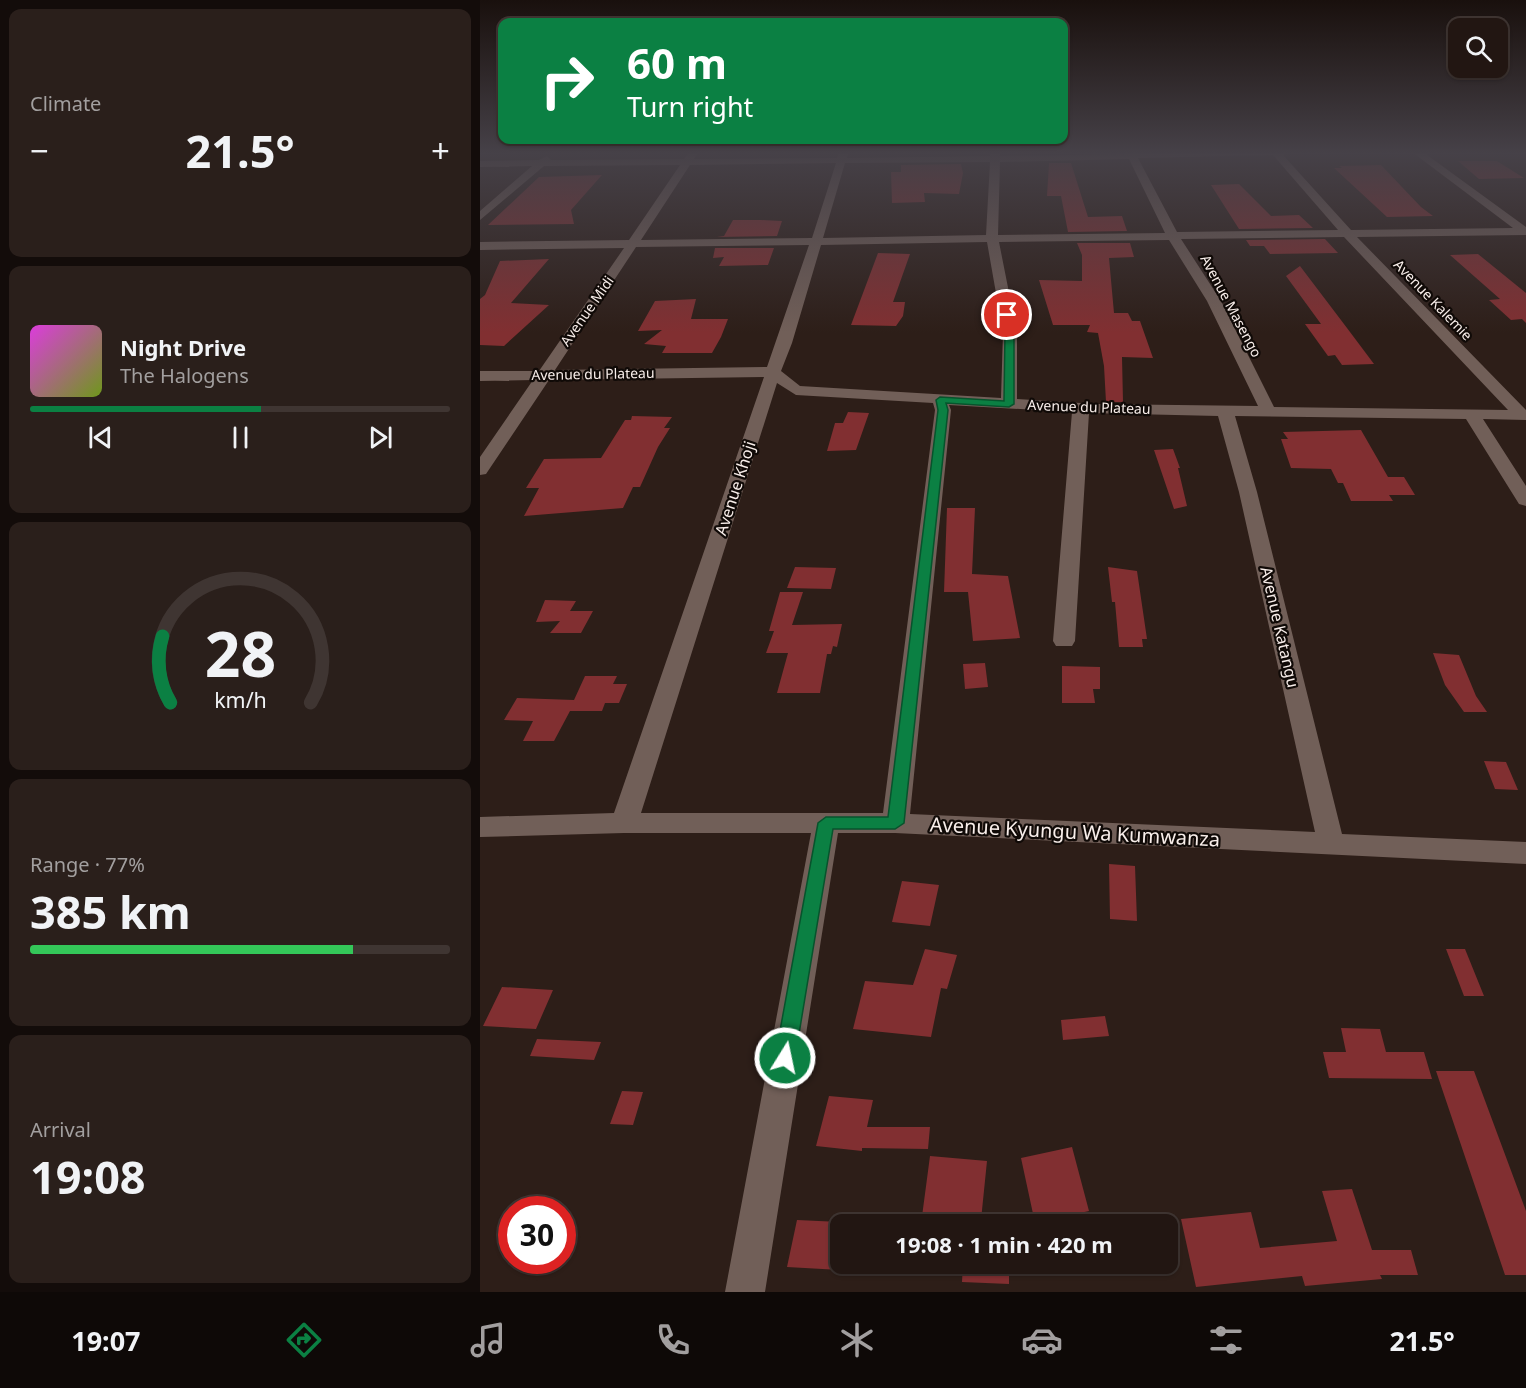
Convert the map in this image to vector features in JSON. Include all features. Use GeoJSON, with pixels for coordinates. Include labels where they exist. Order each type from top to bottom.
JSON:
{"type":"FeatureCollection","features":[{"type":"Feature","properties":{"kind":"street","name":"Avenue Midi"},"geometry":{"type":"LineString","coordinates":[[480,470],[654,212]]}},
{"type":"Feature","properties":{"kind":"street","name":"Avenue Khoji"},"geometry":{"type":"LineString","coordinates":[[624,823],[773,372],[785,343],[826,212]]}},
{"type":"Feature","properties":{"kind":"street"},"geometry":{"type":"LineString","coordinates":[[993,212],[992,239],[1010,333],[1009,404]]}},
{"type":"Feature","properties":{"kind":"street","name":"Avenue Masengo"},"geometry":{"type":"LineString","coordinates":[[1161,212],[1214,301],[1268,411]]}},
{"type":"Feature","properties":{"kind":"street","name":"Avenue Kalemie"},"geometry":{"type":"LineString","coordinates":[[1328,212],[1524,415]]}},
{"type":"Feature","properties":{"kind":"street"},"geometry":{"type":"LineString","coordinates":[[1499,212],[1525,231]]}},
{"type":"Feature","properties":{"kind":"street"},"geometry":{"type":"LineString","coordinates":[[480,246],[816,243],[1525,231]]}},
{"type":"Feature","properties":{"kind":"street","name":"Avenue du Plateau"},"geometry":{"type":"LineString","coordinates":[[480,376],[773,372],[796,390],[1009,404],[1081,408],[1524,415]]}},
{"type":"Feature","properties":{"kind":"street"},"geometry":{"type":"LineString","coordinates":[[895,823],[943,410],[940,400]]}},
{"type":"Feature","properties":{"kind":"street"},"geometry":{"type":"LineString","coordinates":[[1064,641],[1081,408]]}},
{"type":"Feature","properties":{"kind":"street","name":"Avenue Katangu"},"geometry":{"type":"LineString","coordinates":[[1225,411],[1248,492],[1331,844]]}},
{"type":"Feature","properties":{"kind":"street"},"geometry":{"type":"LineString","coordinates":[[1470,414],[1526,500]]}},
{"type":"Feature","properties":{"kind":"street","name":"Avenue Kyungu Wa Kumwanza"},"geometry":{"type":"LineString","coordinates":[[480,826],[624,823],[895,823],[1526,853]]}},
{"type":"Feature","properties":{"kind":"street"},"geometry":{"type":"LineString","coordinates":[[745,1292],[826,823]]}},
{"type":"Feature","properties":{"kind":"building"},"geometry":{"type":"Polygon","coordinates":[[[502,212],[571,212],[574,224],[488,225],[502,212]]]}},
{"type":"Feature","properties":{"kind":"building"},"geometry":{"type":"Polygon","coordinates":[[[1064,212],[1087,212],[1088,217],[1122,216],[1127,231],[1068,232],[1064,212]]]}},
{"type":"Feature","properties":{"kind":"building"},"geometry":{"type":"Polygon","coordinates":[[[1228,212],[1267,212],[1271,216],[1299,215],[1313,228],[1239,229],[1228,212]]]}},
{"type":"Feature","properties":{"kind":"building"},"geometry":{"type":"Polygon","coordinates":[[[1382,212],[1428,212],[1433,216],[1387,217],[1382,212]]]}},
{"type":"Feature","properties":{"kind":"building"},"geometry":{"type":"Polygon","coordinates":[[[733,220],[782,221],[777,236],[717,237],[724,236],[733,220]]]}},
{"type":"Feature","properties":{"kind":"building"},"geometry":{"type":"Polygon","coordinates":[[[1325,239],[1338,253],[1270,254],[1264,246],[1250,246],[1246,240],[1325,239]]]}},
{"type":"Feature","properties":{"kind":"building"},"geometry":{"type":"Polygon","coordinates":[[[1077,243],[1130,243],[1134,257],[1109,258],[1114,313],[1128,313],[1132,321],[1140,321],[1153,358],[1122,357],[1123,402],[1106,402],[1104,366],[1098,333],[1087,332],[1090,325],[1053,325],[1039,280],[1082,281],[1082,255],[1077,243]]]}},
{"type":"Feature","properties":{"kind":"building"},"geometry":{"type":"Polygon","coordinates":[[[715,248],[774,248],[768,265],[719,266],[724,257],[713,258],[715,248]]]}},
{"type":"Feature","properties":{"kind":"building"},"geometry":{"type":"Polygon","coordinates":[[[878,253],[910,254],[893,302],[905,302],[903,316],[896,326],[851,325],[878,253]]]}},
{"type":"Feature","properties":{"kind":"building"},"geometry":{"type":"Polygon","coordinates":[[[1478,254],[1526,293],[1526,323],[1522,319],[1511,320],[1489,300],[1500,299],[1450,255],[1478,254]]]}},
{"type":"Feature","properties":{"kind":"building"},"geometry":{"type":"Polygon","coordinates":[[[549,259],[511,303],[549,305],[504,346],[480,345],[480,299],[485,295],[500,261],[549,259]]]}},
{"type":"Feature","properties":{"kind":"building"},"geometry":{"type":"Polygon","coordinates":[[[1300,266],[1374,364],[1342,365],[1335,355],[1328,356],[1305,324],[1321,324],[1286,276],[1300,266]]]}},
{"type":"Feature","properties":{"kind":"building"},"geometry":{"type":"Polygon","coordinates":[[[696,299],[691,319],[728,319],[712,353],[662,353],[666,346],[644,344],[662,330],[638,331],[655,301],[696,299]]]}},
{"type":"Feature","properties":{"kind":"building"},"geometry":{"type":"Polygon","coordinates":[[[848,412],[869,413],[856,450],[827,451],[835,423],[843,423],[848,412]]]}},
{"type":"Feature","properties":{"kind":"building"},"geometry":{"type":"Polygon","coordinates":[[[632,416],[672,417],[664,428],[670,428],[658,447],[640,487],[633,487],[623,508],[524,516],[539,488],[526,488],[544,459],[601,458],[625,420],[631,420],[632,416]]]}},
{"type":"Feature","properties":{"kind":"building"},"geometry":{"type":"Polygon","coordinates":[[[1361,430],[1388,477],[1404,477],[1415,495],[1389,495],[1393,501],[1351,501],[1343,483],[1338,483],[1331,469],[1291,468],[1281,439],[1288,439],[1283,432],[1361,430]]]}},
{"type":"Feature","properties":{"kind":"building"},"geometry":{"type":"Polygon","coordinates":[[[1173,449],[1180,468],[1178,468],[1187,506],[1174,509],[1154,450],[1173,449]]]}},
{"type":"Feature","properties":{"kind":"building"},"geometry":{"type":"Polygon","coordinates":[[[947,508],[975,508],[972,574],[1008,576],[1020,638],[973,641],[968,592],[944,592],[947,508]]]}},
{"type":"Feature","properties":{"kind":"building"},"geometry":{"type":"Polygon","coordinates":[[[795,567],[836,568],[831,589],[787,588],[795,567]]]}},
{"type":"Feature","properties":{"kind":"building"},"geometry":{"type":"Polygon","coordinates":[[[1108,567],[1137,571],[1147,639],[1142,639],[1143,647],[1119,647],[1115,602],[1112,602],[1108,567]]]}},
{"type":"Feature","properties":{"kind":"building"},"geometry":{"type":"Polygon","coordinates":[[[780,592],[803,592],[792,625],[842,624],[837,647],[833,646],[831,654],[827,654],[820,693],[777,693],[788,653],[766,653],[774,631],[769,631],[780,592]]]}},
{"type":"Feature","properties":{"kind":"building"},"geometry":{"type":"Polygon","coordinates":[[[545,600],[576,601],[570,611],[593,611],[581,633],[550,633],[560,621],[536,622],[545,600]]]}},
{"type":"Feature","properties":{"kind":"building"},"geometry":{"type":"Polygon","coordinates":[[[1433,653],[1459,655],[1476,696],[1487,712],[1464,712],[1445,685],[1433,653]]]}},
{"type":"Feature","properties":{"kind":"building"},"geometry":{"type":"Polygon","coordinates":[[[985,663],[988,687],[965,689],[963,664],[985,663]]]}},
{"type":"Feature","properties":{"kind":"building"},"geometry":{"type":"Polygon","coordinates":[[[1062,666],[1100,667],[1100,689],[1093,689],[1095,703],[1062,703],[1062,666]]]}},
{"type":"Feature","properties":{"kind":"building"},"geometry":{"type":"Polygon","coordinates":[[[585,676],[617,676],[613,684],[627,684],[619,703],[605,703],[602,711],[570,711],[554,741],[523,741],[533,721],[504,720],[517,698],[574,700],[585,676]]]}},
{"type":"Feature","properties":{"kind":"building"},"geometry":{"type":"Polygon","coordinates":[[[1484,761],[1506,762],[1518,790],[1495,789],[1484,761]]]}},
{"type":"Feature","properties":{"kind":"building"},"geometry":{"type":"Polygon","coordinates":[[[1109,864],[1135,866],[1137,921],[1110,919],[1109,864]]]}},
{"type":"Feature","properties":{"kind":"building"},"geometry":{"type":"Polygon","coordinates":[[[902,881],[939,885],[930,926],[892,922],[902,881]]]}},
{"type":"Feature","properties":{"kind":"building"},"geometry":{"type":"Polygon","coordinates":[[[925,949],[957,955],[947,989],[941,988],[931,1037],[853,1029],[865,981],[913,985],[925,949]]]}},
{"type":"Feature","properties":{"kind":"building"},"geometry":{"type":"Polygon","coordinates":[[[1446,949],[1465,949],[1484,996],[1464,996],[1446,949]]]}},
{"type":"Feature","properties":{"kind":"building"},"geometry":{"type":"Polygon","coordinates":[[[502,987],[553,990],[536,1029],[483,1026],[502,987]]]}},
{"type":"Feature","properties":{"kind":"building"},"geometry":{"type":"Polygon","coordinates":[[[1105,1016],[1109,1036],[1063,1040],[1061,1020],[1105,1016]]]}},
{"type":"Feature","properties":{"kind":"building"},"geometry":{"type":"Polygon","coordinates":[[[1341,1028],[1380,1029],[1386,1052],[1424,1052],[1432,1079],[1329,1078],[1323,1052],[1346,1052],[1341,1028]]]}},
{"type":"Feature","properties":{"kind":"building"},"geometry":{"type":"Polygon","coordinates":[[[537,1039],[601,1042],[594,1060],[530,1056],[537,1039]]]}},
{"type":"Feature","properties":{"kind":"building"},"geometry":{"type":"Polygon","coordinates":[[[1436,1071],[1474,1071],[1526,1211],[1526,1275],[1505,1275],[1436,1071]]]}},
{"type":"Feature","properties":{"kind":"building"},"geometry":{"type":"Polygon","coordinates":[[[622,1091],[643,1092],[633,1125],[610,1124],[622,1091]]]}},
{"type":"Feature","properties":{"kind":"building"},"geometry":{"type":"Polygon","coordinates":[[[829,1096],[873,1100],[867,1127],[930,1127],[928,1149],[862,1148],[862,1151],[816,1146],[829,1096]]]}},
{"type":"Feature","properties":{"kind":"building"},"geometry":{"type":"Polygon","coordinates":[[[1072,1147],[1089,1211],[1076,1214],[1033,1214],[1021,1158],[1072,1147]]]}},
{"type":"Feature","properties":{"kind":"building"},"geometry":{"type":"Polygon","coordinates":[[[930,1156],[987,1161],[982,1214],[922,1214],[930,1156]]]}},
{"type":"Feature","properties":{"kind":"building"},"geometry":{"type":"Polygon","coordinates":[[[1352,1189],[1372,1250],[1411,1250],[1418,1275],[1380,1275],[1382,1279],[1305,1286],[1302,1276],[1196,1287],[1181,1219],[1251,1212],[1260,1248],[1337,1241],[1322,1191],[1352,1189]]]}},
{"type":"Feature","properties":{"kind":"building"},"geometry":{"type":"Polygon","coordinates":[[[797,1220],[830,1222],[830,1269],[787,1267],[797,1220]]]}},
{"type":"Feature","properties":{"kind":"building"},"geometry":{"type":"Polygon","coordinates":[[[962,1274],[1009,1274],[1009,1284],[962,1282],[962,1274]]]}},
{"type":"Feature","properties":{"kind":"route"},"geometry":{"type":"LineString","coordinates":[[785,1058],[826,823],[895,823],[943,410],[940,400],[1009,404],[1010,333],[1007,315]]}}]}
